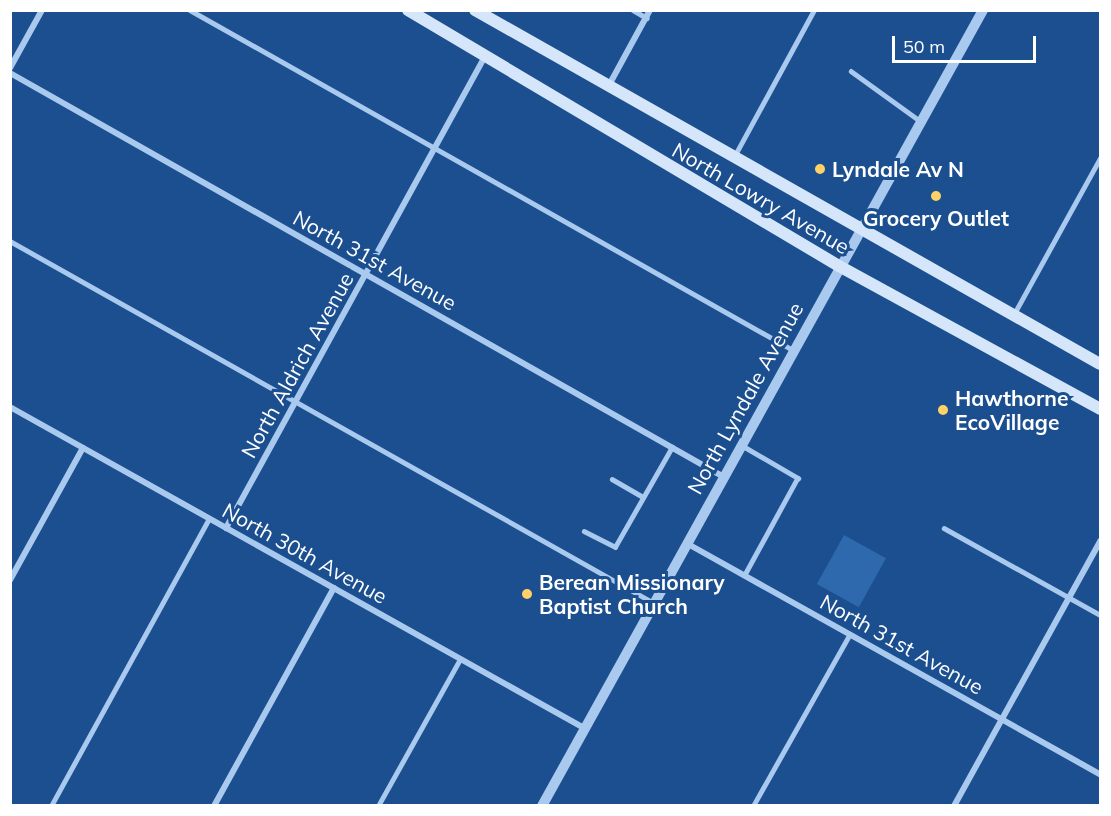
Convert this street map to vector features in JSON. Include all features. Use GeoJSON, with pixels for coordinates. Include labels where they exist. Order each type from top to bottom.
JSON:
{"type":"FeatureCollection","features":[{"type":"Feature","properties":{"kind":"main road","name":"North Lowry Avenue"},"geometry":{"type":"LineString","coordinates":[[408,10],[483,60],[839,266],[1101,409]]}},
{"type":"Feature","properties":{"kind":"main road","name":"North Lowry Avenue"},"geometry":{"type":"LineString","coordinates":[[482,12],[608,87],[1101,364]]}},
{"type":"Feature","properties":{"kind":"street"},"geometry":{"type":"LineString","coordinates":[[10,68],[42,10]]}},
{"type":"Feature","properties":{"kind":"street"},"geometry":{"type":"LineString","coordinates":[[608,87],[651,10]]}},
{"type":"Feature","properties":{"kind":"street","name":"North Lyndale Avenue"},"geometry":{"type":"LineString","coordinates":[[542,806],[839,266],[983,10]]}},
{"type":"Feature","properties":{"kind":"street","name":"North Aldrich Avenue"},"geometry":{"type":"LineString","coordinates":[[226,528],[483,60]]}},
{"type":"Feature","properties":{"kind":"street","name":"North 31st Avenue"},"geometry":{"type":"LineString","coordinates":[[10,73],[724,477]]}},
{"type":"Feature","properties":{"kind":"street","name":"North 30th Avenue"},"geometry":{"type":"LineString","coordinates":[[10,407],[584,728]]}},
{"type":"Feature","properties":{"kind":"street"},"geometry":{"type":"LineString","coordinates":[[10,580],[83,448]]}},
{"type":"Feature","properties":{"kind":"street"},"geometry":{"type":"LineString","coordinates":[[954,806],[1101,541]]}},
{"type":"Feature","properties":{"kind":"street","name":"North 31st Avenue"},"geometry":{"type":"LineString","coordinates":[[688,543],[1101,774]]}},
{"type":"Feature","properties":{"kind":"street"},"geometry":{"type":"LineString","coordinates":[[214,806],[334,588]]}},
{"type":"Feature","properties":{"kind":"lane"},"geometry":{"type":"LineString","coordinates":[[190,10],[793,350]]}},
{"type":"Feature","properties":{"kind":"lane"},"geometry":{"type":"LineString","coordinates":[[633,10],[646,18]]}},
{"type":"Feature","properties":{"kind":"lane"},"geometry":{"type":"LineString","coordinates":[[734,158],[814,10]]}},
{"type":"Feature","properties":{"kind":"lane"},"geometry":{"type":"LineString","coordinates":[[851,71],[922,122]]}},
{"type":"Feature","properties":{"kind":"lane"},"geometry":{"type":"LineString","coordinates":[[1013,316],[1101,158]]}},
{"type":"Feature","properties":{"kind":"lane"},"geometry":{"type":"LineString","coordinates":[[10,242],[654,603]]}},
{"type":"Feature","properties":{"kind":"lane"},"geometry":{"type":"LineString","coordinates":[[741,446],[798,478],[745,575]]}},
{"type":"Feature","properties":{"kind":"lane"},"geometry":{"type":"LineString","coordinates":[[584,531],[615,547],[672,447]]}},
{"type":"Feature","properties":{"kind":"lane"},"geometry":{"type":"LineString","coordinates":[[612,479],[643,497]]}},
{"type":"Feature","properties":{"kind":"lane"},"geometry":{"type":"LineString","coordinates":[[51,806],[209,519]]}},
{"type":"Feature","properties":{"kind":"lane"},"geometry":{"type":"LineString","coordinates":[[944,528],[1101,615]]}},
{"type":"Feature","properties":{"kind":"lane"},"geometry":{"type":"LineString","coordinates":[[753,806],[850,634]]}},
{"type":"Feature","properties":{"kind":"lane"},"geometry":{"type":"LineString","coordinates":[[378,806],[460,659]]}},
{"type":"Feature","properties":{"kind":"shaded area"},"geometry":{"type":"Polygon","coordinates":[[[844,535],[886,558],[859,607],[817,584],[844,535]]]}},
{"type":"Feature","properties":{"kind":"place","name":"Lyndale Av N"},"geometry":{"type":"Point","coordinates":[820,169]}},
{"type":"Feature","properties":{"kind":"place","name":"Grocery Outlet"},"geometry":{"type":"Point","coordinates":[936,196]}},
{"type":"Feature","properties":{"kind":"place","name":"Hawthorne EcoVillage"},"geometry":{"type":"Point","coordinates":[943,410]}},
{"type":"Feature","properties":{"kind":"place","name":"Berean Missionary Baptist Church"},"geometry":{"type":"Point","coordinates":[527,594]}}]}
